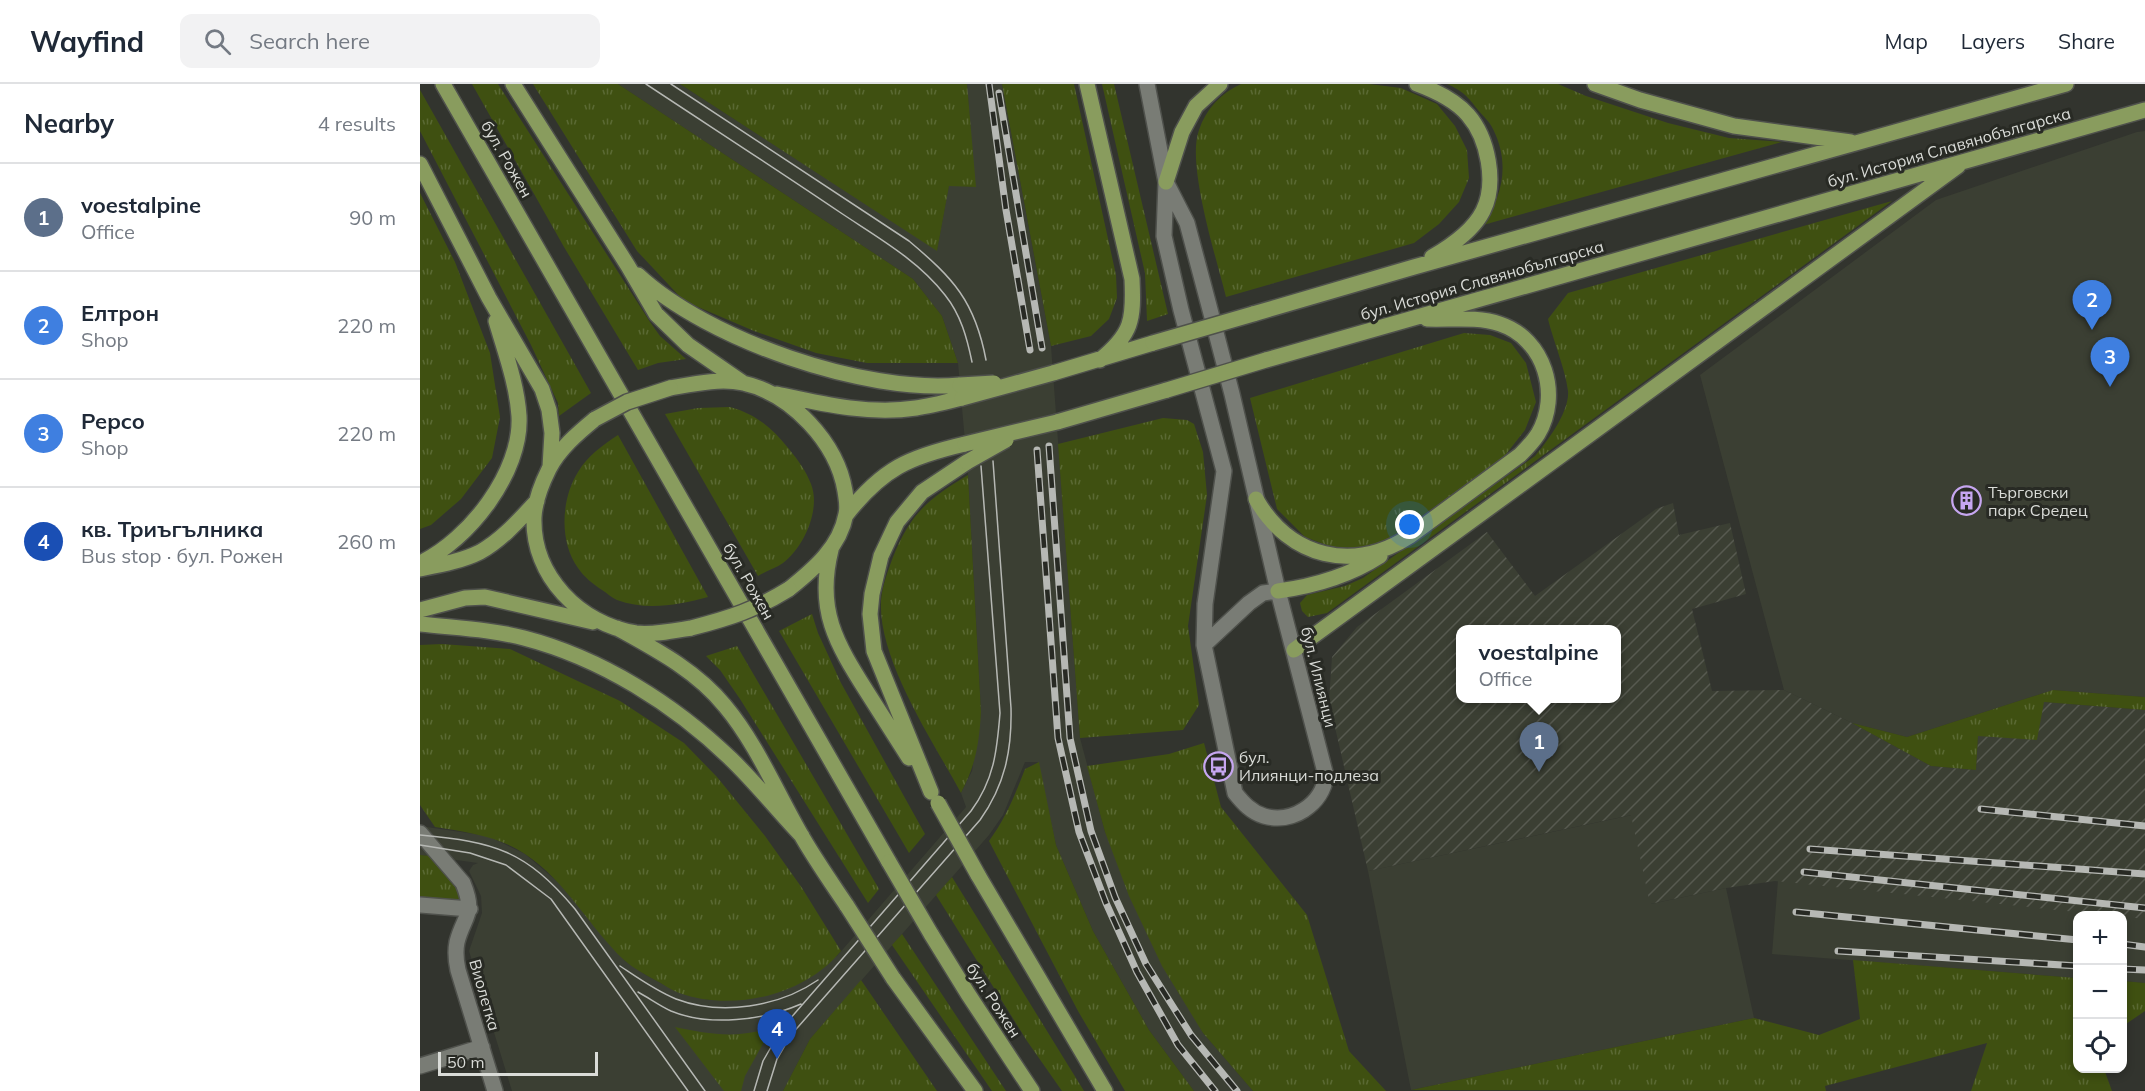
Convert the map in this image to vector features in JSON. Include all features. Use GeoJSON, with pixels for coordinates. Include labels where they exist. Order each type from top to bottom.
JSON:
{"type":"FeatureCollection","features":[{"type":"Feature","properties":{"kind":"main road","name":"бул. Рожен"},"geometry":{"type":"LineString","coordinates":[[443,84],[931,934],[1032,1091]]}},
{"type":"Feature","properties":{"kind":"main road"},"geometry":{"type":"LineString","coordinates":[[420,610],[465,598],[486,597],[646,633],[691,628],[737,616],[789,590],[816,567],[831,548],[846,515],[847,504],[843,477],[838,462],[819,433],[798,412],[766,392],[743,383],[704,357],[671,330],[656,314],[513,84]]}},
{"type":"Feature","properties":{"kind":"main road"},"geometry":{"type":"LineString","coordinates":[[1086,84],[1132,279],[1133,306],[1128,328],[1115,348],[1100,360]]}},
{"type":"Feature","properties":{"kind":"main road"},"geometry":{"type":"LineString","coordinates":[[1166,182],[1182,132],[1196,106],[1220,84]]}},
{"type":"Feature","properties":{"kind":"main road"},"geometry":{"type":"LineString","coordinates":[[1414,267],[1442,251],[1471,228],[1483,210],[1489,192],[1491,174],[1486,147],[1468,115],[1439,92],[1417,84]]}},
{"type":"Feature","properties":{"kind":"main road"},"geometry":{"type":"LineString","coordinates":[[1595,84],[1640,100],[1734,126],[1857,143]]}},
{"type":"Feature","properties":{"kind":"main road","name":"бул. История Славянобългарска"},"geometry":{"type":"LineString","coordinates":[[766,392],[831,407],[872,410],[915,408],[961,392],[1053,374],[1414,267],[2066,84]]}},
{"type":"Feature","properties":{"kind":"main road","name":"бул. История Славянобългарска"},"geometry":{"type":"LineString","coordinates":[[846,515],[870,487],[900,465],[920,455],[1056,422],[1412,318],[2145,110]]}},
{"type":"Feature","properties":{"kind":"main road"},"geometry":{"type":"LineString","coordinates":[[1294,650],[1966,160]]}},
{"type":"Feature","properties":{"kind":"main road"},"geometry":{"type":"LineString","coordinates":[[420,164],[489,298],[542,389],[549,410],[552,433],[550,467]]}},
{"type":"Feature","properties":{"kind":"main road"},"geometry":{"type":"LineString","coordinates":[[628,266],[651,287],[688,313],[788,357],[873,381],[934,386],[961,392]]}},
{"type":"Feature","properties":{"kind":"main road"},"geometry":{"type":"LineString","coordinates":[[420,563],[448,545],[480,513],[498,489],[510,466],[517,440],[519,416],[512,376],[489,298]]}},
{"type":"Feature","properties":{"kind":"main road"},"geometry":{"type":"LineString","coordinates":[[1278,591],[1311,585],[1349,573],[1370,562],[1410,536],[1520,455],[1538,435],[1547,410],[1549,384],[1541,360],[1524,338],[1503,325],[1480,320],[1412,318]]}},
{"type":"Feature","properties":{"kind":"main road"},"geometry":{"type":"LineString","coordinates":[[743,383],[716,382],[670,388],[627,402],[596,419],[569,442],[550,467],[537,501],[534,517],[536,544],[548,574],[564,595],[585,614],[669,657],[725,705],[749,741],[802,836],[893,978],[975,1091]]}},
{"type":"Feature","properties":{"kind":"main road"},"geometry":{"type":"LineString","coordinates":[[935,798],[874,651],[870,614],[881,556],[897,522],[922,492],[967,462],[1024,430]]}},
{"type":"Feature","properties":{"kind":"main road"},"geometry":{"type":"LineString","coordinates":[[1256,499],[1269,519],[1286,536],[1307,548],[1331,555],[1364,555],[1380,551],[1410,536]]}},
{"type":"Feature","properties":{"kind":"main road"},"geometry":{"type":"LineString","coordinates":[[420,569],[455,561],[480,552],[501,537],[537,501]]}},
{"type":"Feature","properties":{"kind":"main road"},"geometry":{"type":"LineString","coordinates":[[831,548],[826,595],[828,612],[837,642],[935,798],[1050,1001],[1105,1091]]}},
{"type":"Feature","properties":{"kind":"main road"},"geometry":{"type":"LineString","coordinates":[[420,624],[492,631],[524,638],[555,647],[615,675],[675,712],[732,759],[802,836]]}},
{"type":"Feature","properties":{"kind":"street","name":"бул. Илиянци"},"geometry":{"type":"LineString","coordinates":[[1147,84],[1166,182],[1164,236],[1181,310],[1224,471],[1205,604],[1204,645],[1235,793],[1242,803],[1253,811],[1277,818],[1290,816],[1311,806],[1324,787],[1326,776],[1278,591],[1232,394],[1186,223],[1166,182]]}},
{"type":"Feature","properties":{"kind":"street"},"geometry":{"type":"LineString","coordinates":[[1204,645],[1249,603],[1263,593],[1278,591]]}},
{"type":"Feature","properties":{"kind":"street"},"geometry":{"type":"LineString","coordinates":[[420,833],[463,883],[470,909],[420,905]]}},
{"type":"Feature","properties":{"kind":"street","name":"Виолетка"},"geometry":{"type":"LineString","coordinates":[[470,909],[468,919],[461,931],[456,957],[495,1091]]}},
{"type":"Feature","properties":{"kind":"street"},"geometry":{"type":"LineString","coordinates":[[420,1066],[482,1047]]}},
{"type":"Feature","properties":{"kind":"shaded area"},"geometry":{"type":"Polygon","coordinates":[[[618,84],[680,84],[937,250],[949,185],[975,187],[967,84],[1002,84],[1051,346],[1080,738],[1105,832],[1203,1033],[1253,1091],[1194,1091],[1149,1030],[1093,931],[1056,845],[1038,762],[1025,762],[1003,815],[989,835],[810,1039],[783,1091],[512,1091],[469,951],[482,913],[481,896],[469,871],[473,865],[478,863],[420,855],[420,826],[488,836],[525,854],[559,883],[625,961],[679,993],[709,1000],[837,956],[966,807],[961,793],[972,771],[981,712],[968,475],[958,363],[942,316],[913,279],[618,84]]]}},
{"type":"Feature","properties":{"kind":"shaded area"},"geometry":{"type":"Polygon","coordinates":[[[2145,131],[2145,697],[2053,690],[1907,737],[1852,723],[1784,690],[1700,375],[1936,200],[2145,131]]]}},
{"type":"Feature","properties":{"kind":"shaded area"},"geometry":{"type":"Polygon","coordinates":[[[1673,503],[1679,535],[1730,523],[1746,594],[1692,609],[1712,691],[1784,690],[1852,723],[1931,766],[1976,770],[1978,736],[2044,702],[2145,710],[2145,919],[2127,917],[2127,911],[2073,912],[1775,881],[1726,888],[1650,904],[1631,815],[1368,871],[1329,701],[1332,657],[1357,627],[1487,532],[1535,596],[1656,509],[1673,503]]]}},
{"type":"Feature","properties":{"kind":"shaded area"},"geometry":{"type":"Polygon","coordinates":[[[1632,815],[1651,904],[1726,888],[1754,1018],[1411,1090],[1368,871],[1632,815]]]}},
{"type":"Feature","properties":{"kind":"shaded area"},"geometry":{"type":"Polygon","coordinates":[[[2145,815],[2145,983],[2127,981],[2127,911],[2073,911],[2073,978],[1772,954],[1782,831],[2145,815]]]}},
{"type":"Feature","properties":{"kind":"green space"},"geometry":{"type":"Polygon","coordinates":[[[472,84],[498,84],[650,322],[660,336],[686,359],[658,363],[638,370],[564,247],[472,84]]]}},
{"type":"Feature","properties":{"kind":"green space"},"geometry":{"type":"Polygon","coordinates":[[[533,84],[618,84],[913,279],[942,316],[958,363],[867,363],[816,353],[754,331],[684,301],[637,251],[533,84]]]}},
{"type":"Feature","properties":{"kind":"green space"},"geometry":{"type":"Polygon","coordinates":[[[680,84],[967,84],[976,187],[949,186],[937,251],[680,84]]]}},
{"type":"Feature","properties":{"kind":"green space"},"geometry":{"type":"Polygon","coordinates":[[[1002,84],[1074,84],[1116,275],[1117,298],[1109,319],[1091,336],[1051,346],[1002,84]]]}},
{"type":"Feature","properties":{"kind":"green space"},"geometry":{"type":"Polygon","coordinates":[[[1102,84],[1114,84],[1168,314],[1147,321],[1145,273],[1102,84]]]}},
{"type":"Feature","properties":{"kind":"green space"},"geometry":{"type":"Polygon","coordinates":[[[1241,84],[1369,84],[1401,88],[1437,104],[1455,126],[1467,150],[1469,178],[1459,202],[1439,224],[1414,243],[1226,297],[1199,188],[1196,145],[1202,122],[1210,109],[1221,97],[1241,84]]]}},
{"type":"Feature","properties":{"kind":"green space"},"geometry":{"type":"Polygon","coordinates":[[[1447,84],[1558,84],[1586,96],[1668,123],[1729,138],[1782,142],[1483,225],[1495,202],[1502,178],[1503,166],[1498,142],[1490,124],[1471,101],[1447,84]]]}},
{"type":"Feature","properties":{"kind":"green space"},"geometry":{"type":"Polygon","coordinates":[[[420,90],[591,393],[559,416],[558,403],[531,345],[420,131],[420,90]]]}},
{"type":"Feature","properties":{"kind":"green space"},"geometry":{"type":"Polygon","coordinates":[[[420,193],[455,262],[490,353],[500,417],[492,458],[461,499],[431,525],[420,529],[420,193]]]}},
{"type":"Feature","properties":{"kind":"green space"},"geometry":{"type":"Polygon","coordinates":[[[1892,201],[1327,613],[1308,617],[1302,611],[1300,603],[1307,595],[1345,586],[1363,578],[1535,456],[1546,443],[1562,417],[1568,399],[1565,374],[1548,319],[1568,293],[1892,201]]]}},
{"type":"Feature","properties":{"kind":"green space"},"geometry":{"type":"Polygon","coordinates":[[[1464,333],[1490,335],[1511,343],[1526,363],[1536,402],[1525,430],[1503,458],[1398,533],[1368,549],[1337,549],[1305,537],[1277,509],[1250,398],[1464,333]]]}},
{"type":"Feature","properties":{"kind":"green space"},"geometry":{"type":"Polygon","coordinates":[[[730,407],[756,418],[776,435],[802,466],[814,494],[809,527],[798,547],[783,563],[758,576],[665,414],[698,408],[730,407]]]}},
{"type":"Feature","properties":{"kind":"green space"},"geometry":{"type":"Polygon","coordinates":[[[1163,418],[1187,420],[1194,424],[1203,452],[1207,495],[1188,626],[1199,705],[1183,730],[1080,738],[1058,444],[1163,418]]]}},
{"type":"Feature","properties":{"kind":"green space"},"geometry":{"type":"Polygon","coordinates":[[[618,435],[708,597],[662,606],[628,603],[615,599],[592,583],[580,571],[572,558],[564,520],[572,483],[591,456],[618,435]]]}},
{"type":"Feature","properties":{"kind":"green space"},"geometry":{"type":"Polygon","coordinates":[[[968,475],[981,712],[976,754],[961,793],[909,700],[898,674],[888,649],[882,624],[881,601],[893,557],[906,529],[922,508],[942,491],[968,475]]]}},
{"type":"Feature","properties":{"kind":"green space"},"geometry":{"type":"Polygon","coordinates":[[[812,614],[818,633],[841,683],[925,834],[909,853],[779,631],[812,614]]]}},
{"type":"Feature","properties":{"kind":"green space"},"geometry":{"type":"Polygon","coordinates":[[[442,644],[510,649],[620,701],[684,743],[717,777],[765,836],[802,888],[841,951],[826,967],[808,979],[766,996],[722,1001],[679,993],[624,960],[566,891],[540,865],[525,854],[493,839],[435,827],[420,805],[420,645],[442,644]]]}},
{"type":"Feature","properties":{"kind":"green space"},"geometry":{"type":"Polygon","coordinates":[[[737,646],[879,889],[868,903],[740,699],[720,670],[706,656],[737,646]]]}},
{"type":"Feature","properties":{"kind":"green space"},"geometry":{"type":"Polygon","coordinates":[[[2053,690],[2145,697],[2145,710],[2044,702],[2037,740],[1978,736],[1976,770],[1931,766],[1852,723],[1907,737],[2053,690]]]}},
{"type":"Feature","properties":{"kind":"green space"},"geometry":{"type":"Polygon","coordinates":[[[1204,743],[1221,807],[1307,915],[1349,1051],[1386,1091],[1253,1091],[1203,1033],[1162,966],[1129,896],[1105,832],[1087,766],[1169,754],[1204,743]]]}},
{"type":"Feature","properties":{"kind":"green space"},"geometry":{"type":"Polygon","coordinates":[[[1039,762],[1056,845],[1093,931],[1149,1030],[1194,1091],[1125,1091],[1078,1011],[989,841],[1014,797],[1025,769],[1039,762]]]}},
{"type":"Feature","properties":{"kind":"green space"},"geometry":{"type":"Polygon","coordinates":[[[420,855],[430,856],[460,892],[460,903],[420,900],[420,855]]]}},
{"type":"Feature","properties":{"kind":"green space"},"geometry":{"type":"Polygon","coordinates":[[[952,877],[1084,1091],[1062,1091],[1027,1041],[936,895],[952,877]]]}},
{"type":"Feature","properties":{"kind":"green space"},"geometry":{"type":"Polygon","coordinates":[[[902,934],[1006,1091],[992,1091],[892,945],[902,934]]]}},
{"type":"Feature","properties":{"kind":"green space"},"geometry":{"type":"Polygon","coordinates":[[[1853,960],[2073,978],[2073,1073],[2105,1073],[2112,1091],[1971,1091],[1987,1043],[1825,1086],[1826,1091],[1411,1090],[1754,1018],[1819,1035],[1860,1019],[1853,960]]]}},
{"type":"Feature","properties":{"kind":"green space"},"geometry":{"type":"Polygon","coordinates":[[[861,980],[937,1091],[783,1091],[810,1039],[861,980]]]}},
{"type":"Feature","properties":{"kind":"green space"},"geometry":{"type":"Polygon","coordinates":[[[2127,981],[2145,983],[2145,1011],[2127,1023],[2127,981]]]}},
{"type":"Feature","properties":{"kind":"green space"},"geometry":{"type":"Polygon","coordinates":[[[675,1027],[706,1033],[727,1034],[759,1031],[765,1040],[745,1076],[741,1091],[724,1091],[675,1027]]]}},
{"type":"Feature","properties":{"kind":"tram line"},"geometry":{"type":"LineString","coordinates":[[646,84],[910,260],[934,282],[955,311],[972,362]]}},
{"type":"Feature","properties":{"kind":"tram line"},"geometry":{"type":"LineString","coordinates":[[671,84],[909,241],[924,254],[960,292],[976,322],[986,360]]}},
{"type":"Feature","properties":{"kind":"tram line"},"geometry":{"type":"LineString","coordinates":[[767,1091],[777,1059],[791,1035],[980,820],[996,794],[1008,753],[1011,708],[993,461]]}},
{"type":"Feature","properties":{"kind":"tram line"},"geometry":{"type":"LineString","coordinates":[[754,1091],[763,1061],[782,1028],[971,811],[985,788],[996,753],[1000,713],[981,466]]}},
{"type":"Feature","properties":{"kind":"tram line"},"geometry":{"type":"LineString","coordinates":[[420,835],[469,841],[507,852],[524,862],[557,889],[575,909],[705,1091]]}},
{"type":"Feature","properties":{"kind":"tram line"},"geometry":{"type":"LineString","coordinates":[[420,845],[470,853],[506,865],[551,899],[688,1091]]}},
{"type":"Feature","properties":{"kind":"tram line"},"geometry":{"type":"LineString","coordinates":[[620,966],[669,996],[693,1004],[712,1007],[730,1008],[768,1002],[786,997],[818,980]]}},
{"type":"Feature","properties":{"kind":"tram line"},"geometry":{"type":"LineString","coordinates":[[638,992],[671,1011],[702,1019],[736,1020],[770,1014],[801,1004]]}},
{"type":"Feature","properties":{"kind":"railway"},"geometry":{"type":"LineString","coordinates":[[989,84],[1006,210],[1030,350]]}},
{"type":"Feature","properties":{"kind":"railway"},"geometry":{"type":"LineString","coordinates":[[999,93],[1042,348]]}},
{"type":"Feature","properties":{"kind":"railway"},"geometry":{"type":"LineString","coordinates":[[1049,446],[1070,738],[1091,831],[1115,897],[1146,964],[1191,1035],[1237,1091]]}},
{"type":"Feature","properties":{"kind":"railway"},"geometry":{"type":"LineString","coordinates":[[1037,450],[1058,738],[1079,832],[1106,903],[1137,972],[1178,1045],[1215,1091]]}},
{"type":"Feature","properties":{"kind":"railway"},"geometry":{"type":"LineString","coordinates":[[1981,809],[2145,826]]}},
{"type":"Feature","properties":{"kind":"railway"},"geometry":{"type":"LineString","coordinates":[[1810,849],[2145,874]]}},
{"type":"Feature","properties":{"kind":"railway"},"geometry":{"type":"LineString","coordinates":[[1804,872],[2145,908]]}},
{"type":"Feature","properties":{"kind":"railway"},"geometry":{"type":"LineString","coordinates":[[1796,912],[2073,940]]}},
{"type":"Feature","properties":{"kind":"railway"},"geometry":{"type":"LineString","coordinates":[[2127,945],[2145,947]]}},
{"type":"Feature","properties":{"kind":"railway"},"geometry":{"type":"LineString","coordinates":[[1838,951],[2073,966]]}},
{"type":"Feature","properties":{"kind":"railway"},"geometry":{"type":"LineString","coordinates":[[2127,969],[2145,970]]}},
{"type":"Feature","properties":{"kind":"place","name":"Елтрон"},"geometry":{"type":"Point","coordinates":[2092,330]}},
{"type":"Feature","properties":{"kind":"place","name":"Pepco"},"geometry":{"type":"Point","coordinates":[2110,387]}},
{"type":"Feature","properties":{"kind":"place","name":"Търговски парк Средец"},"geometry":{"type":"Point","coordinates":[1967,501]}},
{"type":"Feature","properties":{"kind":"place","name":"бул. Илиянци-подлеза"},"geometry":{"type":"Point","coordinates":[1218,766]}},
{"type":"Feature","properties":{"kind":"place","name":"voestalpine"},"geometry":{"type":"Point","coordinates":[1539,772]}},
{"type":"Feature","properties":{"kind":"place","name":"кв. Триъгълника"},"geometry":{"type":"Point","coordinates":[777,1059]}}]}
